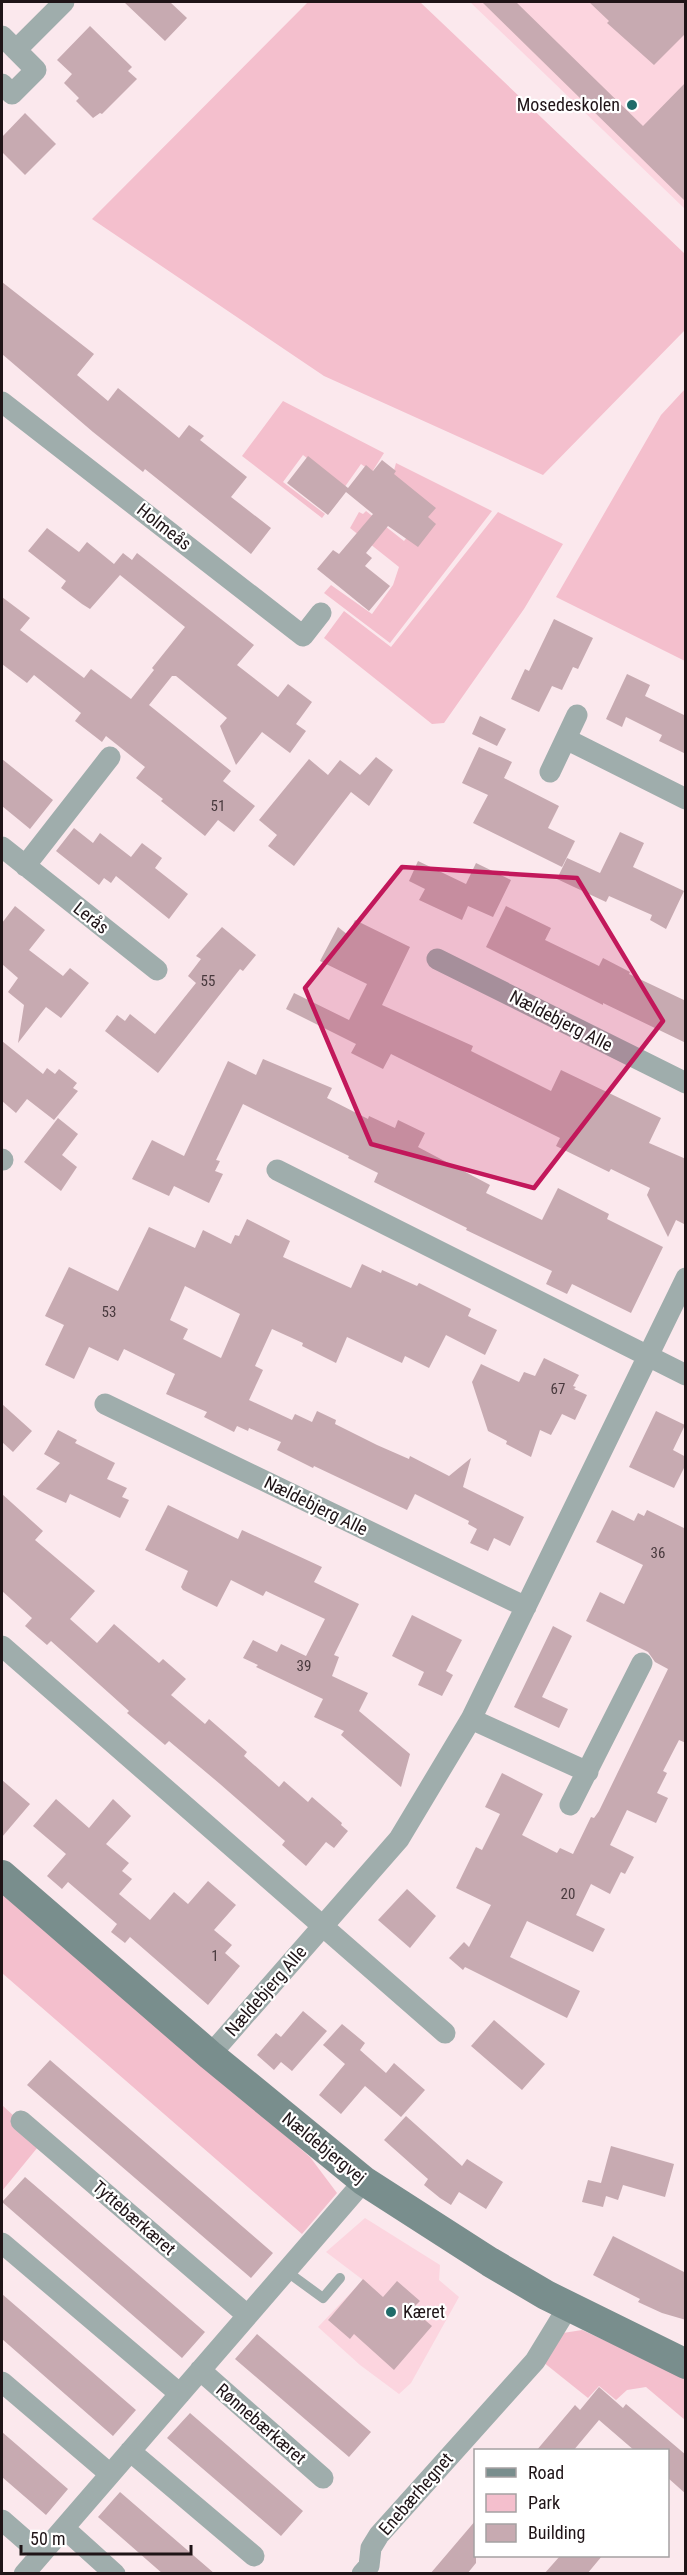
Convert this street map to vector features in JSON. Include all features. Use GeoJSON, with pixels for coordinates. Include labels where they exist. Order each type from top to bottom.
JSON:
{"type":"FeatureCollection","features":[{"type":"Feature","properties":{"kind":"street"},"geometry":{"type":"LineString","coordinates":[[2,84],[12,94],[36,70],[9,43],[64,2]]}},
{"type":"Feature","properties":{"kind":"street","name":"Holmeås"},"geometry":{"type":"LineString","coordinates":[[2,402],[303,636],[321,613]]}},
{"type":"Feature","properties":{"kind":"street"},"geometry":{"type":"LineString","coordinates":[[550,772],[577,715]]}},
{"type":"Feature","properties":{"kind":"street"},"geometry":{"type":"LineString","coordinates":[[566,739],[686,799]]}},
{"type":"Feature","properties":{"kind":"street"},"geometry":{"type":"LineString","coordinates":[[25,866],[110,757]]}},
{"type":"Feature","properties":{"kind":"street","name":"Lerås"},"geometry":{"type":"LineString","coordinates":[[2,847],[157,970]]}},
{"type":"Feature","properties":{"kind":"street","name":"Nældebjerg Alle"},"geometry":{"type":"LineString","coordinates":[[437,959],[686,1083]]}},
{"type":"Feature","properties":{"kind":"street"},"geometry":{"type":"LineString","coordinates":[[277,1170],[686,1375]]}},
{"type":"Feature","properties":{"kind":"street","name":"Nældebjerg Alle"},"geometry":{"type":"LineString","coordinates":[[210,2055],[399,1839],[471,1719],[686,1278]]}},
{"type":"Feature","properties":{"kind":"street","name":"Nældebjerg Alle"},"geometry":{"type":"LineString","coordinates":[[105,1404],[526,1607]]}},
{"type":"Feature","properties":{"kind":"street"},"geometry":{"type":"LineString","coordinates":[[2,1646],[445,2032]]}},
{"type":"Feature","properties":{"kind":"street"},"geometry":{"type":"LineString","coordinates":[[570,1805],[642,1663]]}},
{"type":"Feature","properties":{"kind":"street"},"geometry":{"type":"LineString","coordinates":[[471,1719],[588,1772]]}},
{"type":"Feature","properties":{"kind":"street","name":"Nældebjergvej"},"geometry":{"type":"LineString","coordinates":[[2,1875],[210,2055],[364,2181],[490,2262],[568,2307],[686,2364]]}},
{"type":"Feature","properties":{"kind":"street","name":"Tyttebærkæret"},"geometry":{"type":"LineString","coordinates":[[21,2121],[248,2315]]}},
{"type":"Feature","properties":{"kind":"street"},"geometry":{"type":"LineString","coordinates":[[24,2574],[364,2181]]}},
{"type":"Feature","properties":{"kind":"street"},"geometry":{"type":"LineString","coordinates":[[2,2243],[180,2394]]}},
{"type":"Feature","properties":{"kind":"street","name":"Enebærhegnet"},"geometry":{"type":"LineString","coordinates":[[362,2574],[369,2565],[371,2548],[379,2535],[535,2361],[568,2307]]}},
{"type":"Feature","properties":{"kind":"street","name":"Rønnebærkæret"},"geometry":{"type":"LineString","coordinates":[[200,2370],[323,2478]]}},
{"type":"Feature","properties":{"kind":"street"},"geometry":{"type":"LineString","coordinates":[[2,2382],[110,2474]]}},
{"type":"Feature","properties":{"kind":"street"},"geometry":{"type":"LineString","coordinates":[[130,2451],[254,2556]]}},
{"type":"Feature","properties":{"kind":"street"},"geometry":{"type":"LineString","coordinates":[[2,2520],[41,2554]]}},
{"type":"Feature","properties":{"kind":"street"},"geometry":{"type":"LineString","coordinates":[[64,2528],[115,2574]]}},
{"type":"Feature","properties":{"kind":"lane"},"geometry":{"type":"LineString","coordinates":[[286,2271],[322,2298],[340,2278]]}},
{"type":"Feature","properties":{"kind":"highlighted area"},"geometry":{"type":"Polygon","coordinates":[[[402,867],[577,878],[663,1021],[534,1188],[371,1144],[305,988],[402,867]]]}},
{"type":"Feature","properties":{"kind":"shaded area","name":"Mosedeskolen"},"geometry":{"type":"Polygon","coordinates":[[[470,2],[685,2],[685,209],[470,2]]]}},
{"type":"Feature","properties":{"kind":"shaded area","name":"Kæret"},"geometry":{"type":"Polygon","coordinates":[[[365,2218],[440,2265],[439,2280],[459,2297],[411,2383],[399,2394],[360,2365],[318,2327],[363,2280],[326,2252],[365,2218]]]}},
{"type":"Feature","properties":{"kind":"green space"},"geometry":{"type":"Polygon","coordinates":[[[308,2],[420,2],[685,254],[685,330],[543,475],[324,376],[92,219],[308,2]]]}},
{"type":"Feature","properties":{"kind":"green space"},"geometry":{"type":"Polygon","coordinates":[[[685,389],[685,661],[556,597],[661,415],[685,389]]]}},
{"type":"Feature","properties":{"kind":"green space"},"geometry":{"type":"Polygon","coordinates":[[[283,401],[384,453],[372,472],[361,464],[344,488],[303,455],[283,482],[325,514],[322,518],[242,456],[283,401]]]}},
{"type":"Feature","properties":{"kind":"green space"},"geometry":{"type":"Polygon","coordinates":[[[396,463],[492,511],[390,643],[324,593],[331,585],[372,614],[393,585],[399,567],[350,528],[359,512],[363,514],[366,511],[404,541],[430,509],[392,478],[396,463]]]}},
{"type":"Feature","properties":{"kind":"green space"},"geometry":{"type":"Polygon","coordinates":[[[498,512],[563,544],[524,609],[444,723],[432,724],[324,638],[344,611],[391,647],[498,512]]]}},
{"type":"Feature","properties":{"kind":"green space"},"geometry":{"type":"Polygon","coordinates":[[[2,1892],[310,2157],[337,2193],[302,2234],[2,1973],[2,1892]]]}},
{"type":"Feature","properties":{"kind":"green space"},"geometry":{"type":"Polygon","coordinates":[[[2,2105],[42,2142],[2,2191],[2,2105]]]}},
{"type":"Feature","properties":{"kind":"green space"},"geometry":{"type":"Polygon","coordinates":[[[582,2330],[685,2377],[685,2420],[646,2387],[627,2390],[616,2400],[599,2386],[588,2398],[543,2362],[563,2333],[582,2330]]]}},
{"type":"Feature","properties":{"kind":"building"},"geometry":{"type":"Polygon","coordinates":[[[124,2],[170,2],[187,18],[165,41],[124,2]]]}},
{"type":"Feature","properties":{"kind":"building"},"geometry":{"type":"Polygon","coordinates":[[[482,2],[516,2],[643,126],[686,82],[686,202],[482,2]]]}},
{"type":"Feature","properties":{"kind":"building"},"geometry":{"type":"Polygon","coordinates":[[[589,2],[686,2],[686,33],[654,65],[607,23],[609,21],[589,2]]]}},
{"type":"Feature","properties":{"kind":"building"},"geometry":{"type":"Polygon","coordinates":[[[90,26],[132,67],[128,71],[137,79],[102,114],[93,118],[76,101],[79,98],[64,83],[72,74],[57,60],[90,26]]]}},
{"type":"Feature","properties":{"kind":"building"},"geometry":{"type":"Polygon","coordinates":[[[25,113],[56,144],[25,175],[2,152],[2,137],[25,113]]]}},
{"type":"Feature","properties":{"kind":"building"},"geometry":{"type":"Polygon","coordinates":[[[2,282],[94,354],[77,375],[108,401],[118,388],[179,438],[189,425],[204,436],[200,440],[247,477],[231,497],[271,528],[251,554],[145,469],[143,472],[93,432],[2,354],[2,282]]]}},
{"type":"Feature","properties":{"kind":"building"},"geometry":{"type":"Polygon","coordinates":[[[308,456],[348,488],[366,465],[373,471],[382,460],[396,471],[394,474],[436,508],[428,517],[436,524],[418,547],[388,526],[366,553],[372,558],[365,566],[390,586],[369,611],[317,569],[333,550],[339,554],[373,514],[346,492],[328,515],[287,483],[308,456]]]}},
{"type":"Feature","properties":{"kind":"building"},"geometry":{"type":"Polygon","coordinates":[[[47,528],[79,552],[87,542],[114,564],[123,553],[132,560],[137,553],[254,645],[237,665],[278,697],[288,684],[312,702],[296,724],[306,731],[290,753],[262,732],[236,765],[220,726],[227,718],[176,676],[172,676],[149,705],[231,771],[223,781],[255,806],[234,832],[218,820],[205,836],[136,778],[145,767],[106,736],[102,742],[75,721],[81,713],[34,675],[27,683],[2,664],[2,597],[30,618],[20,630],[84,678],[91,669],[131,699],[154,670],[152,668],[185,627],[120,575],[90,609],[82,604],[61,588],[66,581],[28,551],[47,528]]]}},
{"type":"Feature","properties":{"kind":"building"},"geometry":{"type":"Polygon","coordinates":[[[554,619],[593,638],[578,669],[573,667],[562,690],[552,686],[539,712],[511,699],[525,669],[529,671],[554,619]]]}},
{"type":"Feature","properties":{"kind":"building"},"geometry":{"type":"Polygon","coordinates":[[[627,674],[650,685],[645,696],[686,716],[686,754],[659,741],[662,735],[626,717],[622,727],[606,719],[627,674]]]}},
{"type":"Feature","properties":{"kind":"building"},"geometry":{"type":"Polygon","coordinates":[[[480,716],[506,729],[497,746],[472,734],[480,716]]]}},
{"type":"Feature","properties":{"kind":"building"},"geometry":{"type":"Polygon","coordinates":[[[479,747],[512,762],[504,778],[559,806],[548,828],[575,841],[562,867],[473,823],[488,795],[462,783],[479,747]]]}},
{"type":"Feature","properties":{"kind":"building"},"geometry":{"type":"Polygon","coordinates":[[[376,757],[393,770],[369,806],[351,792],[294,866],[268,846],[277,835],[259,820],[309,759],[328,775],[340,760],[360,775],[376,757]]]}},
{"type":"Feature","properties":{"kind":"building"},"geometry":{"type":"Polygon","coordinates":[[[2,759],[53,800],[30,829],[2,806],[2,759]]]}},
{"type":"Feature","properties":{"kind":"building"},"geometry":{"type":"Polygon","coordinates":[[[74,828],[93,843],[100,833],[131,857],[142,843],[162,858],[155,868],[188,894],[169,919],[116,876],[111,883],[104,878],[99,885],[56,851],[74,828]]]}},
{"type":"Feature","properties":{"kind":"building"},"geometry":{"type":"Polygon","coordinates":[[[620,832],[644,843],[633,867],[684,891],[666,929],[650,920],[652,915],[609,896],[606,902],[557,879],[567,858],[600,873],[620,832]]]}},
{"type":"Feature","properties":{"kind":"building"},"geometry":{"type":"Polygon","coordinates":[[[418,861],[466,884],[476,863],[511,880],[493,917],[468,906],[462,920],[419,900],[425,889],[409,881],[418,861]]]}},
{"type":"Feature","properties":{"kind":"building"},"geometry":{"type":"Polygon","coordinates":[[[15,906],[45,930],[29,950],[63,976],[70,968],[89,983],[61,1018],[46,1007],[18,1043],[24,1005],[8,992],[18,978],[2,964],[2,923],[15,906]]]}},
{"type":"Feature","properties":{"kind":"building"},"geometry":{"type":"Polygon","coordinates":[[[506,906],[551,928],[545,940],[599,966],[603,958],[630,972],[629,974],[686,1001],[686,1043],[486,947],[506,906]]]}},
{"type":"Feature","properties":{"kind":"building"},"geometry":{"type":"Polygon","coordinates":[[[355,920],[410,947],[382,1005],[473,1046],[471,1051],[551,1091],[561,1070],[661,1118],[649,1143],[686,1159],[686,1225],[676,1220],[668,1237],[647,1195],[650,1188],[611,1169],[609,1172],[556,1146],[560,1138],[391,1054],[383,1069],[351,1053],[356,1044],[286,1009],[294,993],[349,1020],[367,984],[320,961],[338,927],[348,935],[355,920]]]}},
{"type":"Feature","properties":{"kind":"building"},"geometry":{"type":"Polygon","coordinates":[[[222,927],[256,955],[243,971],[240,969],[158,1073],[105,1031],[117,1015],[125,1021],[130,1014],[155,1034],[196,983],[188,976],[201,959],[196,956],[222,927]]]}},
{"type":"Feature","properties":{"kind":"building"},"geometry":{"type":"Polygon","coordinates":[[[2,1041],[43,1074],[47,1068],[55,1074],[59,1069],[77,1083],[73,1088],[78,1091],[54,1120],[27,1099],[16,1113],[2,1101],[2,1041]]]}},
{"type":"Feature","properties":{"kind":"building"},"geometry":{"type":"Polygon","coordinates":[[[263,1059],[332,1088],[327,1098],[368,1119],[369,1116],[395,1128],[398,1120],[425,1133],[418,1147],[490,1185],[486,1193],[542,1220],[558,1188],[609,1214],[607,1219],[663,1247],[631,1313],[572,1284],[567,1294],[546,1284],[552,1271],[374,1182],[378,1173],[348,1158],[349,1156],[243,1104],[216,1160],[220,1161],[215,1171],[223,1174],[209,1203],[174,1186],[169,1196],[132,1179],[152,1140],[184,1156],[228,1061],[256,1075],[263,1059]]]}},
{"type":"Feature","properties":{"kind":"building"},"geometry":{"type":"Polygon","coordinates":[[[58,1118],[78,1134],[62,1155],[77,1167],[61,1191],[24,1162],[58,1118]]]}},
{"type":"Feature","properties":{"kind":"building"},"geometry":{"type":"Polygon","coordinates":[[[247,1219],[290,1241],[283,1257],[351,1288],[362,1264],[381,1273],[382,1270],[417,1286],[419,1283],[471,1309],[468,1316],[497,1330],[485,1355],[446,1335],[429,1368],[405,1356],[402,1363],[347,1337],[336,1363],[302,1346],[303,1343],[272,1329],[255,1366],[263,1370],[249,1400],[292,1420],[295,1414],[312,1422],[317,1411],[336,1420],[335,1424],[377,1445],[409,1459],[410,1456],[449,1476],[471,1458],[463,1487],[524,1517],[510,1546],[494,1538],[488,1551],[470,1543],[477,1529],[468,1524],[469,1521],[415,1494],[407,1510],[277,1450],[281,1442],[249,1428],[248,1431],[237,1426],[234,1432],[204,1417],[207,1412],[166,1394],[175,1374],[124,1349],[118,1361],[89,1347],[74,1379],[45,1365],[64,1325],[45,1316],[69,1267],[118,1291],[149,1227],[195,1248],[203,1230],[231,1244],[235,1235],[239,1236],[247,1219]],[[185,1286],[170,1320],[188,1329],[183,1339],[221,1358],[240,1314],[185,1286]]]}},
{"type":"Feature","properties":{"kind":"building"},"geometry":{"type":"Polygon","coordinates":[[[544,1358],[579,1375],[573,1386],[576,1387],[574,1389],[587,1395],[575,1420],[562,1414],[551,1435],[540,1430],[531,1457],[506,1444],[507,1441],[488,1431],[472,1382],[481,1364],[519,1382],[524,1372],[535,1376],[544,1358]]]}},
{"type":"Feature","properties":{"kind":"building"},"geometry":{"type":"Polygon","coordinates":[[[2,1404],[32,1431],[13,1452],[2,1442],[2,1404]]]}},
{"type":"Feature","properties":{"kind":"building"},"geometry":{"type":"Polygon","coordinates":[[[656,1411],[685,1425],[673,1450],[686,1457],[686,1464],[674,1488],[629,1467],[656,1411]]]}},
{"type":"Feature","properties":{"kind":"building"},"geometry":{"type":"Polygon","coordinates":[[[58,1430],[77,1440],[75,1443],[115,1463],[107,1479],[127,1488],[122,1497],[129,1500],[120,1518],[70,1494],[66,1503],[36,1489],[60,1463],[44,1454],[58,1430]]]}},
{"type":"Feature","properties":{"kind":"building"},"geometry":{"type":"Polygon","coordinates":[[[2,1494],[43,1531],[35,1540],[95,1591],[70,1619],[97,1643],[114,1624],[159,1663],[163,1659],[186,1679],[171,1695],[205,1724],[209,1719],[247,1752],[244,1756],[279,1787],[284,1781],[308,1802],[312,1797],[342,1823],[341,1825],[348,1831],[334,1848],[326,1842],[306,1866],[282,1845],[285,1841],[220,1784],[169,1741],[165,1745],[127,1713],[129,1711],[51,1641],[47,1645],[25,1626],[32,1618],[2,1591],[2,1494]]]}},
{"type":"Feature","properties":{"kind":"building"},"geometry":{"type":"Polygon","coordinates":[[[168,1505],[238,1539],[242,1530],[322,1567],[314,1582],[359,1604],[334,1655],[339,1657],[332,1676],[368,1693],[359,1711],[410,1754],[401,1787],[341,1735],[344,1731],[314,1717],[323,1699],[256,1667],[258,1665],[243,1658],[253,1640],[277,1652],[281,1644],[306,1656],[325,1619],[266,1591],[263,1596],[231,1580],[217,1607],[183,1590],[181,1587],[188,1571],[145,1550],[168,1505]]]}},
{"type":"Feature","properties":{"kind":"building"},"geometry":{"type":"Polygon","coordinates":[[[612,1510],[634,1521],[638,1513],[644,1516],[647,1510],[686,1529],[686,1743],[679,1740],[663,1771],[667,1773],[657,1793],[668,1798],[656,1823],[627,1810],[610,1845],[634,1857],[625,1874],[621,1872],[610,1894],[591,1884],[576,1915],[605,1929],[593,1952],[527,1921],[510,1957],[580,1991],[567,2018],[465,1967],[463,1970],[449,1958],[464,1942],[469,1947],[491,1905],[456,1888],[476,1847],[482,1850],[500,1814],[485,1807],[502,1773],[543,1794],[522,1835],[557,1853],[560,1848],[573,1854],[591,1817],[594,1818],[599,1811],[668,1669],[655,1662],[648,1652],[586,1621],[600,1592],[624,1604],[643,1565],[596,1542],[612,1510]]]}},
{"type":"Feature","properties":{"kind":"building"},"geometry":{"type":"Polygon","coordinates":[[[412,1615],[462,1640],[446,1671],[453,1675],[442,1696],[418,1685],[424,1672],[392,1656],[412,1615]]]}},
{"type":"Feature","properties":{"kind":"building"},"geometry":{"type":"Polygon","coordinates":[[[553,1626],[572,1636],[542,1697],[568,1709],[559,1728],[514,1707],[553,1626]]]}},
{"type":"Feature","properties":{"kind":"building"},"geometry":{"type":"Polygon","coordinates":[[[2,1780],[30,1804],[2,1837],[2,1780]]]}},
{"type":"Feature","properties":{"kind":"building"},"geometry":{"type":"Polygon","coordinates":[[[56,1799],[89,1828],[113,1799],[131,1816],[106,1844],[129,1863],[122,1871],[132,1879],[119,1894],[150,1920],[174,1892],[188,1904],[208,1881],[236,1905],[214,1930],[232,1945],[225,1953],[240,1966],[208,2005],[130,1937],[125,1943],[111,1932],[117,1924],[68,1882],[62,1889],[47,1876],[66,1854],[33,1826],[56,1799]]]}},
{"type":"Feature","properties":{"kind":"building"},"geometry":{"type":"Polygon","coordinates":[[[407,1889],[436,1916],[410,1948],[378,1920],[407,1889]]]}},
{"type":"Feature","properties":{"kind":"building"},"geometry":{"type":"Polygon","coordinates":[[[303,2011],[327,2031],[292,2071],[281,2062],[274,2070],[257,2055],[276,2033],[281,2037],[303,2011]]]}},
{"type":"Feature","properties":{"kind":"building"},"geometry":{"type":"Polygon","coordinates":[[[494,2020],[545,2064],[522,2090],[471,2046],[494,2020]]]}},
{"type":"Feature","properties":{"kind":"building"},"geometry":{"type":"Polygon","coordinates":[[[342,2024],[365,2043],[360,2050],[386,2073],[394,2063],[425,2090],[401,2117],[365,2086],[341,2114],[319,2095],[345,2064],[323,2045],[342,2024]]]}},
{"type":"Feature","properties":{"kind":"building"},"geometry":{"type":"Polygon","coordinates":[[[50,2060],[273,2253],[251,2278],[27,2085],[50,2060]]]}},
{"type":"Feature","properties":{"kind":"building"},"geometry":{"type":"Polygon","coordinates":[[[406,2116],[462,2166],[467,2159],[503,2182],[486,2209],[459,2192],[451,2205],[440,2198],[424,2185],[428,2179],[384,2140],[406,2116]]]}},
{"type":"Feature","properties":{"kind":"building"},"geometry":{"type":"Polygon","coordinates":[[[611,2146],[674,2164],[665,2197],[623,2185],[618,2200],[606,2196],[603,2207],[582,2202],[588,2180],[601,2183],[611,2146]]]}},
{"type":"Feature","properties":{"kind":"building"},"geometry":{"type":"Polygon","coordinates":[[[25,2177],[205,2332],[182,2358],[2,2202],[25,2177]]]}},
{"type":"Feature","properties":{"kind":"building"},"geometry":{"type":"Polygon","coordinates":[[[613,2236],[686,2273],[686,2320],[662,2313],[638,2302],[640,2299],[593,2275],[613,2236]]]}},
{"type":"Feature","properties":{"kind":"building"},"geometry":{"type":"Polygon","coordinates":[[[363,2279],[383,2297],[397,2281],[420,2301],[412,2309],[432,2326],[394,2370],[354,2334],[350,2339],[328,2320],[363,2279]]]}},
{"type":"Feature","properties":{"kind":"building"},"geometry":{"type":"Polygon","coordinates":[[[2,2294],[136,2410],[113,2436],[2,2339],[2,2294]]]}},
{"type":"Feature","properties":{"kind":"building"},"geometry":{"type":"Polygon","coordinates":[[[257,2334],[371,2432],[349,2457],[235,2359],[257,2334]]]}},
{"type":"Feature","properties":{"kind":"building"},"geometry":{"type":"Polygon","coordinates":[[[599,2387],[623,2408],[626,2404],[686,2455],[686,2494],[669,2479],[669,2449],[633,2449],[599,2420],[575,2449],[538,2449],[575,2405],[580,2410],[599,2387]]]}},
{"type":"Feature","properties":{"kind":"building"},"geometry":{"type":"Polygon","coordinates":[[[190,2413],[303,2511],[281,2536],[167,2438],[190,2413]]]}},
{"type":"Feature","properties":{"kind":"building"},"geometry":{"type":"Polygon","coordinates":[[[2,2432],[68,2489],[46,2515],[2,2477],[2,2432]]]}},
{"type":"Feature","properties":{"kind":"building"},"geometry":{"type":"Polygon","coordinates":[[[120,2492],[215,2574],[163,2574],[98,2517],[120,2492]]]}},
{"type":"Feature","properties":{"kind":"building"},"geometry":{"type":"Polygon","coordinates":[[[474,2522],[476,2563],[467,2574],[430,2574],[474,2522]]]}},
{"type":"Feature","properties":{"kind":"building"},"geometry":{"type":"Polygon","coordinates":[[[559,2557],[601,2557],[587,2574],[544,2574],[559,2557]]]}},
{"type":"Feature","properties":{"kind":"place","name":"Mosedeskolen"},"geometry":{"type":"Point","coordinates":[632,105]}},
{"type":"Feature","properties":{"kind":"place","name":"Kæret"},"geometry":{"type":"Point","coordinates":[391,2312]}}]}
